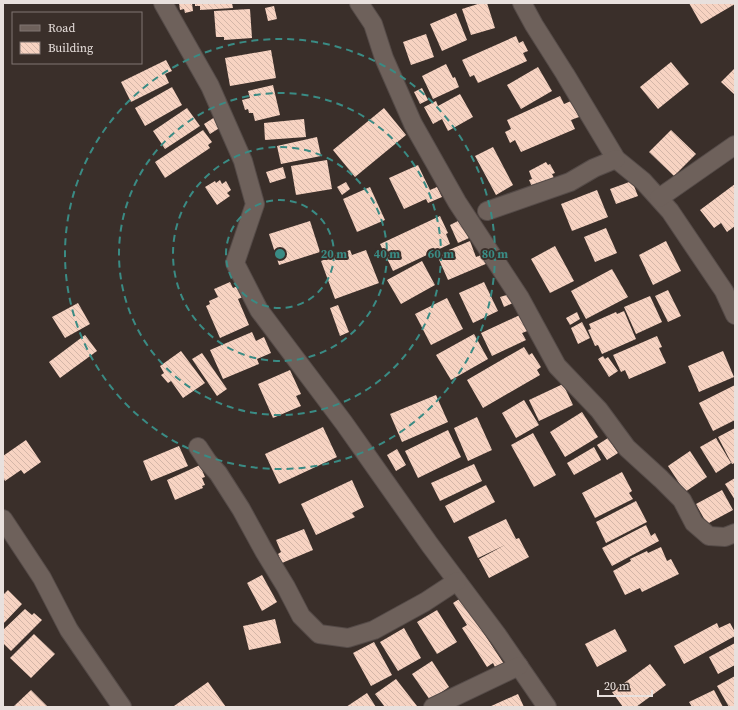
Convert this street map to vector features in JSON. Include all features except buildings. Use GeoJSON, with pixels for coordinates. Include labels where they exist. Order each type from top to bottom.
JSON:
{"type":"FeatureCollection","features":[{"type":"Feature","properties":{"kind":"street"},"geometry":{"type":"LineString","coordinates":[[163,3],[210,86],[243,161],[255,204],[235,263],[260,310],[344,423],[430,545],[498,636],[547,707]]}},
{"type":"Feature","properties":{"kind":"street"},"geometry":{"type":"LineString","coordinates":[[359,3],[372,24],[384,58],[413,124],[456,202],[520,298],[557,366],[599,410],[627,448],[682,500],[694,523],[709,536],[726,537],[735,533]]}},
{"type":"Feature","properties":{"kind":"street"},"geometry":{"type":"LineString","coordinates":[[522,3],[616,158],[643,181],[670,211],[724,291],[735,315]]}},
{"type":"Feature","properties":{"kind":"street"},"geometry":{"type":"LineString","coordinates":[[659,198],[735,145]]}},
{"type":"Feature","properties":{"kind":"street"},"geometry":{"type":"LineString","coordinates":[[487,211],[570,182],[594,168],[616,158]]}},
{"type":"Feature","properties":{"kind":"street"},"geometry":{"type":"LineString","coordinates":[[198,447],[208,462],[218,473],[240,509],[286,587],[301,616],[319,634],[348,638],[374,630],[425,602],[457,581]]}},
{"type":"Feature","properties":{"kind":"street"},"geometry":{"type":"LineString","coordinates":[[3,520],[42,578],[69,630],[122,707]]}},
{"type":"Feature","properties":{"kind":"street"},"geometry":{"type":"LineString","coordinates":[[433,707],[519,666]]}}]}
